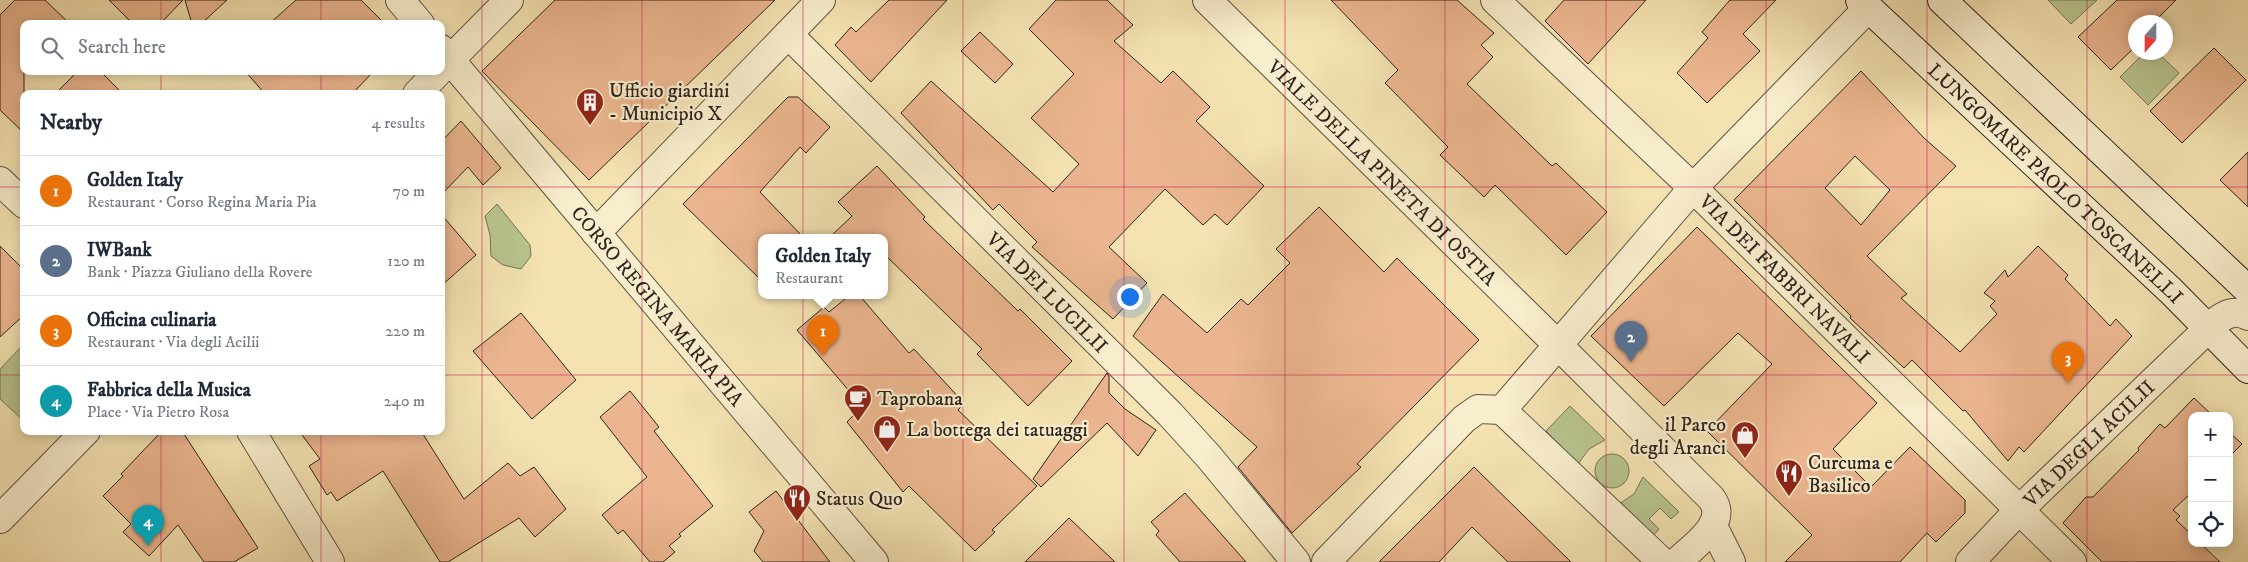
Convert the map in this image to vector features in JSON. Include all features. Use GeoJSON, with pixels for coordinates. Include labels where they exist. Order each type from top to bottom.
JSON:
{"type":"FeatureCollection","features":[{"type":"Feature","properties":{"kind":"street"},"geometry":{"type":"LineString","coordinates":[[400,0],[417,20]]}},
{"type":"Feature","properties":{"kind":"street"},"geometry":{"type":"LineString","coordinates":[[445,60],[509,0]]}},
{"type":"Feature","properties":{"kind":"street"},"geometry":{"type":"LineString","coordinates":[[596,233],[821,0]]}},
{"type":"Feature","properties":{"kind":"street","name":"VIALE DELLA PINETA DI OSTIA"},"geometry":{"type":"LineString","coordinates":[[1207,0],[1711,498],[1718,512],[1713,526]]}},
{"type":"Feature","properties":{"kind":"street","name":"VIA DEI FABBRI NAVALI"},"geometry":{"type":"LineString","coordinates":[[1494,0],[1693,188],[2072,562]]}},
{"type":"Feature","properties":{"kind":"street"},"geometry":{"type":"LineString","coordinates":[[1942,0],[2248,290]]}},
{"type":"Feature","properties":{"kind":"street"},"geometry":{"type":"LineString","coordinates":[[1502,410],[1693,188],[1864,4]]}},
{"type":"Feature","properties":{"kind":"street","name":"LUNGOMARE PAOLO TOSCANELLI"},"geometry":{"type":"LineString","coordinates":[[1864,4],[2209,327],[2248,369]]}},
{"type":"Feature","properties":{"kind":"street","name":"VIA DEI LUCILII"},"geometry":{"type":"LineString","coordinates":[[788,34],[1159,403],[1209,457],[1296,562]]}},
{"type":"Feature","properties":{"kind":"street","name":"CORSO REGINA MARIA PIA"},"geometry":{"type":"LineString","coordinates":[[445,64],[596,233],[874,562]]}},
{"type":"Feature","properties":{"kind":"street"},"geometry":{"type":"LineString","coordinates":[[420,90],[432,75]]}},
{"type":"Feature","properties":{"kind":"street"},"geometry":{"type":"LineString","coordinates":[[0,181],[20,200]]}},
{"type":"Feature","properties":{"kind":"street","name":"VIA DEGLI ACILII"},"geometry":{"type":"LineString","coordinates":[[1970,562],[2019,510],[2209,327],[2229,313],[2241,313],[2248,316]]}},
{"type":"Feature","properties":{"kind":"street"},"geometry":{"type":"LineString","coordinates":[[1326,562],[1464,419],[1478,409],[1502,410],[1662,562]]}},
{"type":"Feature","properties":{"kind":"street"},"geometry":{"type":"LineString","coordinates":[[0,519],[82,435]]}},
{"type":"Feature","properties":{"kind":"street"},"geometry":{"type":"LineString","coordinates":[[253,435],[330,562]]}},
{"type":"Feature","properties":{"kind":"street"},"geometry":{"type":"LineString","coordinates":[[1677,562],[1713,526],[1731,562]]}},
{"type":"Feature","properties":{"kind":"green space"},"geometry":{"type":"Polygon","coordinates":[[[2048,0],[2097,0],[2071,24],[2048,0]]]}},
{"type":"Feature","properties":{"kind":"green space"},"geometry":{"type":"Polygon","coordinates":[[[2137,60],[2165,60],[2179,73],[2148,105],[2120,77],[2137,60]]]}},
{"type":"Feature","properties":{"kind":"green space"},"geometry":{"type":"Polygon","coordinates":[[[497,204],[530,245],[531,256],[521,269],[503,265],[491,256],[490,235],[485,216],[497,204]]]}},
{"type":"Feature","properties":{"kind":"green space"},"geometry":{"type":"Polygon","coordinates":[[[20,348],[20,417],[0,399],[0,369],[20,348]]]}},
{"type":"Feature","properties":{"kind":"green space"},"geometry":{"type":"Polygon","coordinates":[[[1570,406],[1605,440],[1589,449],[1578,464],[1546,431],[1570,406]]]}},
{"type":"Feature","properties":{"kind":"green space"},"geometry":{"type":"Polygon","coordinates":[[[1612,454],[1619,455],[1624,459],[1628,464],[1628,478],[1624,483],[1619,487],[1612,488],[1605,487],[1600,483],[1596,478],[1595,471],[1596,464],[1600,459],[1605,455],[1612,454]]]}},
{"type":"Feature","properties":{"kind":"green space"},"geometry":{"type":"Polygon","coordinates":[[[1643,477],[1679,512],[1671,519],[1660,508],[1649,519],[1659,529],[1653,536],[1619,504],[1634,494],[1643,477]]]}},
{"type":"Feature","properties":{"kind":"building"},"geometry":{"type":"Polygon","coordinates":[[[15,0],[45,0],[66,20],[20,20],[20,75],[24,75],[24,90],[20,90],[20,129],[0,110],[0,15],[15,0]]]}},
{"type":"Feature","properties":{"kind":"building"},"geometry":{"type":"Polygon","coordinates":[[[109,0],[183,0],[164,20],[129,20],[109,0]]]}},
{"type":"Feature","properties":{"kind":"building"},"geometry":{"type":"Polygon","coordinates":[[[185,0],[227,0],[205,20],[191,20],[185,0]]]}},
{"type":"Feature","properties":{"kind":"building"},"geometry":{"type":"Polygon","coordinates":[[[296,0],[361,0],[381,20],[274,20],[296,0]]]}},
{"type":"Feature","properties":{"kind":"building","name":"Ufficio giardini - Municipio X"},"geometry":{"type":"Polygon","coordinates":[[[555,0],[775,0],[589,180],[482,71],[555,0]]]}},
{"type":"Feature","properties":{"kind":"building"},"geometry":{"type":"Polygon","coordinates":[[[889,0],[947,0],[871,82],[835,45],[851,27],[856,32],[889,0]]]}},
{"type":"Feature","properties":{"kind":"building"},"geometry":{"type":"Polygon","coordinates":[[[1056,0],[1107,0],[1133,25],[1114,41],[1161,83],[1173,71],[1210,107],[1196,121],[1264,186],[1227,225],[1215,214],[1203,225],[1165,189],[1109,247],[1147,283],[1113,319],[1032,247],[1037,242],[999,204],[993,210],[901,113],[931,81],[1053,192],[1079,164],[1031,118],[1074,74],[1029,29],[1056,0]]]}},
{"type":"Feature","properties":{"kind":"building"},"geometry":{"type":"Polygon","coordinates":[[[1331,0],[1457,0],[1494,33],[1481,45],[1493,57],[1467,84],[1552,166],[1556,163],[1607,212],[1566,255],[1495,185],[1484,197],[1440,155],[1448,147],[1385,83],[1398,70],[1331,0]]]}},
{"type":"Feature","properties":{"kind":"building"},"geometry":{"type":"Polygon","coordinates":[[[1564,0],[1646,0],[1588,64],[1545,21],[1564,0]]]}},
{"type":"Feature","properties":{"kind":"building"},"geometry":{"type":"Polygon","coordinates":[[[1730,0],[1776,0],[1743,34],[1760,51],[1707,103],[1677,73],[1708,38],[1702,32],[1730,0]]]}},
{"type":"Feature","properties":{"kind":"building"},"geometry":{"type":"Polygon","coordinates":[[[2117,0],[2176,0],[2161,15],[2128,15],[2128,54],[2111,70],[2078,37],[2117,0]]]}},
{"type":"Feature","properties":{"kind":"building"},"geometry":{"type":"Polygon","coordinates":[[[980,32],[1013,64],[995,83],[961,51],[980,32]]]}},
{"type":"Feature","properties":{"kind":"building"},"geometry":{"type":"Polygon","coordinates":[[[2214,48],[2246,80],[2182,143],[2150,111],[2214,48]]]}},
{"type":"Feature","properties":{"kind":"building"},"geometry":{"type":"Polygon","coordinates":[[[1861,71],[1924,138],[1956,166],[1867,256],[1907,294],[1901,298],[1960,352],[1997,314],[1990,306],[1995,301],[1984,293],[2005,270],[2008,277],[2038,246],[2068,275],[2065,279],[2110,326],[2116,319],[2132,336],[2024,452],[2019,447],[2008,461],[1965,410],[1963,411],[1912,360],[1904,368],[1850,318],[1851,316],[1734,200],[1861,71]],[[1855,156],[1825,188],[1861,225],[1890,190],[1855,156]]]}},
{"type":"Feature","properties":{"kind":"building"},"geometry":{"type":"Polygon","coordinates":[[[74,75],[104,75],[119,90],[59,90],[74,75]]]}},
{"type":"Feature","properties":{"kind":"building"},"geometry":{"type":"Polygon","coordinates":[[[248,75],[370,75],[356,90],[262,90],[248,75]]]}},
{"type":"Feature","properties":{"kind":"building"},"geometry":{"type":"Polygon","coordinates":[[[788,97],[798,97],[830,127],[806,153],[800,147],[760,192],[800,234],[758,234],[758,277],[683,204],[788,97]]]}},
{"type":"Feature","properties":{"kind":"building"},"geometry":{"type":"Polygon","coordinates":[[[461,121],[501,168],[483,185],[468,167],[445,191],[445,138],[461,121]]]}},
{"type":"Feature","properties":{"kind":"building"},"geometry":{"type":"Polygon","coordinates":[[[2248,152],[2248,207],[2220,180],[2248,152]]]}},
{"type":"Feature","properties":{"kind":"building"},"geometry":{"type":"Polygon","coordinates":[[[877,166],[925,217],[923,219],[1018,311],[1020,309],[1072,361],[1028,406],[977,354],[982,349],[888,258],[888,234],[833,234],[852,216],[838,202],[877,166]]]}},
{"type":"Feature","properties":{"kind":"building"},"geometry":{"type":"Polygon","coordinates":[[[1319,207],[1384,272],[1397,258],[1479,340],[1357,464],[1361,467],[1292,533],[1238,467],[1257,447],[1133,336],[1163,294],[1207,333],[1241,299],[1248,305],[1290,263],[1276,249],[1319,207]]]}},
{"type":"Feature","properties":{"kind":"building"},"geometry":{"type":"Polygon","coordinates":[[[445,219],[476,255],[445,282],[445,219]]]}},
{"type":"Feature","properties":{"kind":"building"},"geometry":{"type":"Polygon","coordinates":[[[1697,227],[1877,403],[1833,449],[1871,487],[1910,447],[1965,500],[1965,513],[1936,542],[1927,533],[1900,562],[1785,562],[1812,535],[1707,431],[1772,364],[1738,333],[1664,406],[1591,336],[1697,227]]]}},
{"type":"Feature","properties":{"kind":"building"},"geometry":{"type":"Polygon","coordinates":[[[0,246],[20,266],[20,319],[0,337],[0,246]]]}},
{"type":"Feature","properties":{"kind":"building"},"geometry":{"type":"Polygon","coordinates":[[[845,299],[862,299],[909,353],[914,349],[964,403],[958,410],[1037,486],[992,530],[995,532],[975,551],[909,486],[903,492],[847,422],[862,406],[797,330],[824,307],[829,312],[845,299]]]}},
{"type":"Feature","properties":{"kind":"building"},"geometry":{"type":"Polygon","coordinates":[[[521,313],[576,380],[532,419],[473,351],[521,313]]]}},
{"type":"Feature","properties":{"kind":"building"},"geometry":{"type":"Polygon","coordinates":[[[1107,373],[1109,376],[1109,393],[1125,409],[1156,430],[1138,456],[1107,423],[1041,487],[1033,479],[1107,373]]]}},
{"type":"Feature","properties":{"kind":"building"},"geometry":{"type":"Polygon","coordinates":[[[630,391],[659,427],[654,431],[713,506],[679,534],[681,536],[669,546],[675,552],[663,562],[650,562],[623,530],[618,534],[602,515],[647,477],[600,417],[630,391]]]}},
{"type":"Feature","properties":{"kind":"building"},"geometry":{"type":"Polygon","coordinates":[[[2194,398],[2209,412],[2188,412],[2188,496],[2173,510],[2180,516],[2176,520],[2188,531],[2188,547],[2204,547],[2220,562],[2102,562],[2063,523],[2086,497],[2093,497],[2139,450],[2138,448],[2160,424],[2165,428],[2194,398]]]}},
{"type":"Feature","properties":{"kind":"building"},"geometry":{"type":"Polygon","coordinates":[[[158,435],[185,435],[258,548],[234,562],[204,562],[178,525],[149,556],[123,532],[131,524],[103,496],[123,476],[121,474],[158,435]]]}},
{"type":"Feature","properties":{"kind":"building"},"geometry":{"type":"Polygon","coordinates":[[[302,435],[424,435],[464,499],[508,463],[520,476],[534,467],[566,509],[535,537],[519,518],[448,562],[440,562],[383,471],[337,501],[331,492],[327,495],[309,466],[320,459],[302,435]]]}},
{"type":"Feature","properties":{"kind":"building"},"geometry":{"type":"Polygon","coordinates":[[[2233,436],[2242,444],[2233,453],[2233,436]]]}},
{"type":"Feature","properties":{"kind":"building"},"geometry":{"type":"Polygon","coordinates":[[[1474,467],[1571,562],[1508,562],[1472,527],[1439,562],[1379,562],[1474,467]]]}},
{"type":"Feature","properties":{"kind":"building"},"geometry":{"type":"Polygon","coordinates":[[[776,491],[830,562],[763,562],[754,551],[764,531],[749,512],[776,491]]]}},
{"type":"Feature","properties":{"kind":"building"},"geometry":{"type":"Polygon","coordinates":[[[1185,493],[1246,562],[1180,562],[1156,535],[1159,531],[1151,522],[1185,493]]]}},
{"type":"Feature","properties":{"kind":"building"},"geometry":{"type":"Polygon","coordinates":[[[1069,518],[1115,562],[1025,562],[1069,518]]]}},
{"type":"Feature","properties":{"kind":"place","name":"Ufficio giardini - Municipio X"},"geometry":{"type":"Point","coordinates":[590,126]}},
{"type":"Feature","properties":{"kind":"place","name":"Golden Italy"},"geometry":{"type":"Point","coordinates":[823,356]}},
{"type":"Feature","properties":{"kind":"place","name":"IWBank"},"geometry":{"type":"Point","coordinates":[1631,362]}},
{"type":"Feature","properties":{"kind":"place","name":"Officina culinaria"},"geometry":{"type":"Point","coordinates":[2068,383]}},
{"type":"Feature","properties":{"kind":"place","name":"Taprobana"},"geometry":{"type":"Point","coordinates":[858,422]}},
{"type":"Feature","properties":{"kind":"place","name":"La bottega dei tatuaggi"},"geometry":{"type":"Point","coordinates":[887,453]}},
{"type":"Feature","properties":{"kind":"place","name":"il Parco degli Aranci"},"geometry":{"type":"Point","coordinates":[1745,459]}},
{"type":"Feature","properties":{"kind":"place","name":"Curcuma e Basilico"},"geometry":{"type":"Point","coordinates":[1789,497]}},
{"type":"Feature","properties":{"kind":"place","name":"Status Quo"},"geometry":{"type":"Point","coordinates":[797,522]}},
{"type":"Feature","properties":{"kind":"place","name":"Fabbrica della Musica"},"geometry":{"type":"Point","coordinates":[148,546]}}]}
